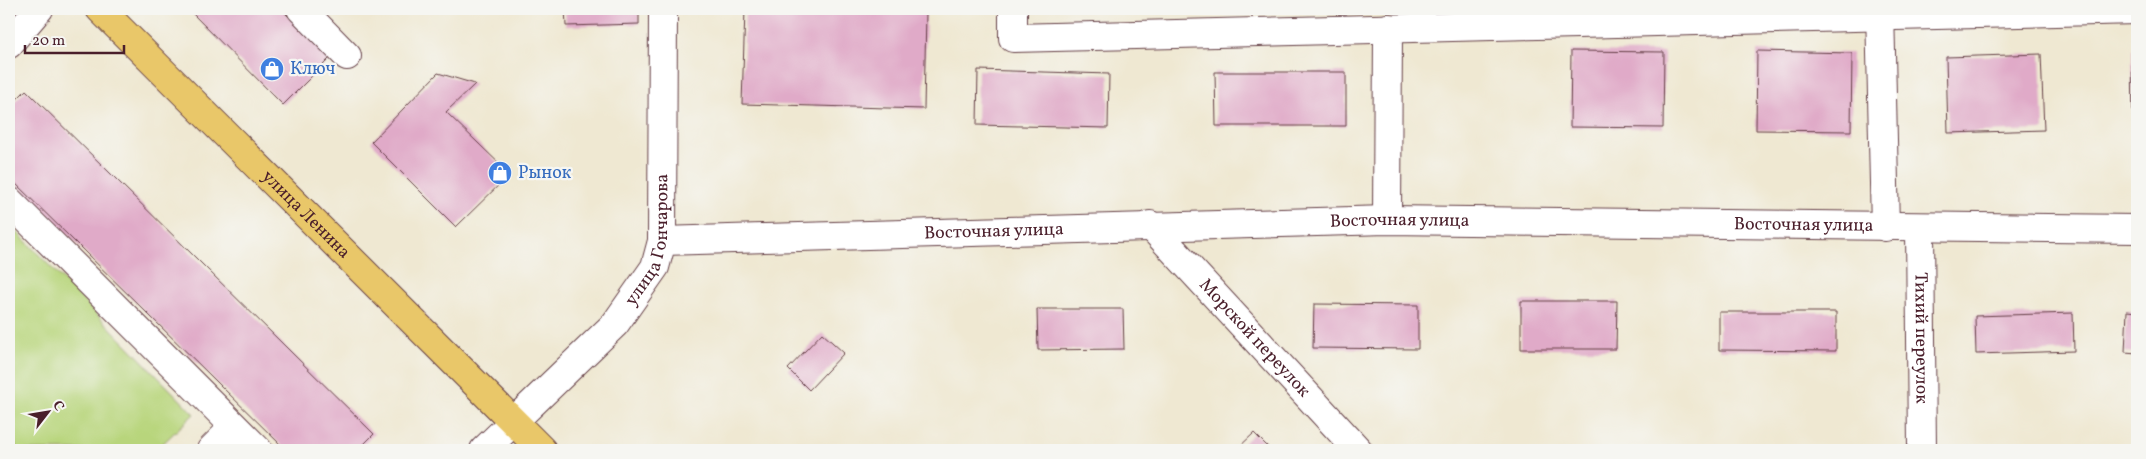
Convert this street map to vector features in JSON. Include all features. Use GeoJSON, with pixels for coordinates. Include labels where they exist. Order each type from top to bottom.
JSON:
{"type":"FeatureCollection","features":[{"type":"Feature","properties":{"kind":"main road","name":"улица Ленина"},"geometry":{"type":"LineString","coordinates":[[100,9],[542,450]]}},
{"type":"Feature","properties":{"kind":"street"},"geometry":{"type":"LineString","coordinates":[[9,44],[39,9]]}},
{"type":"Feature","properties":{"kind":"street"},"geometry":{"type":"LineString","coordinates":[[301,9],[347,56]]}},
{"type":"Feature","properties":{"kind":"street","name":"улица Гончарова"},"geometry":{"type":"LineString","coordinates":[[484,450],[616,324],[655,267],[662,241],[663,9]]}},
{"type":"Feature","properties":{"kind":"street"},"geometry":{"type":"LineString","coordinates":[[1013,9],[1013,38],[1880,13],[2137,10]]}},
{"type":"Feature","properties":{"kind":"street"},"geometry":{"type":"LineString","coordinates":[[1880,13],[1885,227]]}},
{"type":"Feature","properties":{"kind":"street"},"geometry":{"type":"LineString","coordinates":[[1387,220],[1388,28]]}},
{"type":"Feature","properties":{"kind":"street"},"geometry":{"type":"LineString","coordinates":[[9,201],[258,450]]}},
{"type":"Feature","properties":{"kind":"street","name":"Восточная улица"},"geometry":{"type":"LineString","coordinates":[[662,241],[1150,225],[1387,220],[2137,229]]}},
{"type":"Feature","properties":{"kind":"street","name":"Морской переулок"},"geometry":{"type":"LineString","coordinates":[[1150,225],[1358,450]]}},
{"type":"Feature","properties":{"kind":"street","name":"Тихий переулок"},"geometry":{"type":"LineString","coordinates":[[1920,227],[1922,450]]}},
{"type":"Feature","properties":{"kind":"street"},"geometry":{"type":"LineString","coordinates":[[210,450],[234,427]]}},
{"type":"Feature","properties":{"kind":"green space"},"geometry":{"type":"Polygon","coordinates":[[[9,224],[194,414],[156,450],[17,450],[9,425],[9,224]]]}},
{"type":"Feature","properties":{"kind":"building"},"geometry":{"type":"Polygon","coordinates":[[[188,9],[281,9],[330,58],[283,105],[188,9]]]}},
{"type":"Feature","properties":{"kind":"building"},"geometry":{"type":"Polygon","coordinates":[[[565,9],[639,9],[639,24],[566,26],[565,9]]]}},
{"type":"Feature","properties":{"kind":"building"},"geometry":{"type":"Polygon","coordinates":[[[745,9],[926,12],[924,109],[742,104],[745,9]]]}},
{"type":"Feature","properties":{"kind":"building"},"geometry":{"type":"Polygon","coordinates":[[[2132,50],[2137,50],[2137,131],[2133,131],[2132,50]]]}},
{"type":"Feature","properties":{"kind":"building"},"geometry":{"type":"Polygon","coordinates":[[[1571,51],[1664,52],[1663,128],[1570,127],[1571,51]]]}},
{"type":"Feature","properties":{"kind":"building"},"geometry":{"type":"Polygon","coordinates":[[[1757,51],[1852,53],[1851,131],[1756,130],[1757,51]]]}},
{"type":"Feature","properties":{"kind":"building"},"geometry":{"type":"Polygon","coordinates":[[[2041,54],[2044,130],[1948,133],[1946,57],[2041,54]]]}},
{"type":"Feature","properties":{"kind":"building"},"geometry":{"type":"Polygon","coordinates":[[[978,70],[1109,74],[1108,128],[977,125],[978,70]]]}},
{"type":"Feature","properties":{"kind":"building"},"geometry":{"type":"Polygon","coordinates":[[[1215,72],[1346,72],[1346,126],[1216,126],[1215,72]]]}},
{"type":"Feature","properties":{"kind":"building"},"geometry":{"type":"Polygon","coordinates":[[[438,73],[475,84],[446,112],[510,174],[456,227],[371,142],[438,73]]]}},
{"type":"Feature","properties":{"kind":"building"},"geometry":{"type":"Polygon","coordinates":[[[26,90],[374,434],[358,450],[286,450],[9,177],[9,107],[26,90]]]}},
{"type":"Feature","properties":{"kind":"building"},"geometry":{"type":"Polygon","coordinates":[[[1521,301],[1617,301],[1616,349],[1521,349],[1521,301]]]}},
{"type":"Feature","properties":{"kind":"building"},"geometry":{"type":"Polygon","coordinates":[[[1314,304],[1418,305],[1418,349],[1313,348],[1314,304]]]}},
{"type":"Feature","properties":{"kind":"building"},"geometry":{"type":"Polygon","coordinates":[[[1037,309],[1123,309],[1124,349],[1038,350],[1037,309]]]}},
{"type":"Feature","properties":{"kind":"building"},"geometry":{"type":"Polygon","coordinates":[[[2127,311],[2137,312],[2137,353],[2125,352],[2127,311]]]}},
{"type":"Feature","properties":{"kind":"building"},"geometry":{"type":"Polygon","coordinates":[[[1719,312],[1836,312],[1836,351],[1719,350],[1719,312]]]}},
{"type":"Feature","properties":{"kind":"building"},"geometry":{"type":"Polygon","coordinates":[[[2073,313],[2074,351],[1976,354],[1975,316],[2073,313]]]}},
{"type":"Feature","properties":{"kind":"building"},"geometry":{"type":"Polygon","coordinates":[[[822,333],[844,353],[809,390],[788,369],[822,333]]]}},
{"type":"Feature","properties":{"kind":"building"},"geometry":{"type":"Polygon","coordinates":[[[1254,433],[1271,450],[1236,450],[1254,433]]]}},
{"type":"Feature","properties":{"kind":"place","name":"Ключ"},"geometry":{"type":"Point","coordinates":[272,69]}},
{"type":"Feature","properties":{"kind":"place","name":"Рынок"},"geometry":{"type":"Point","coordinates":[500,173]}}]}
